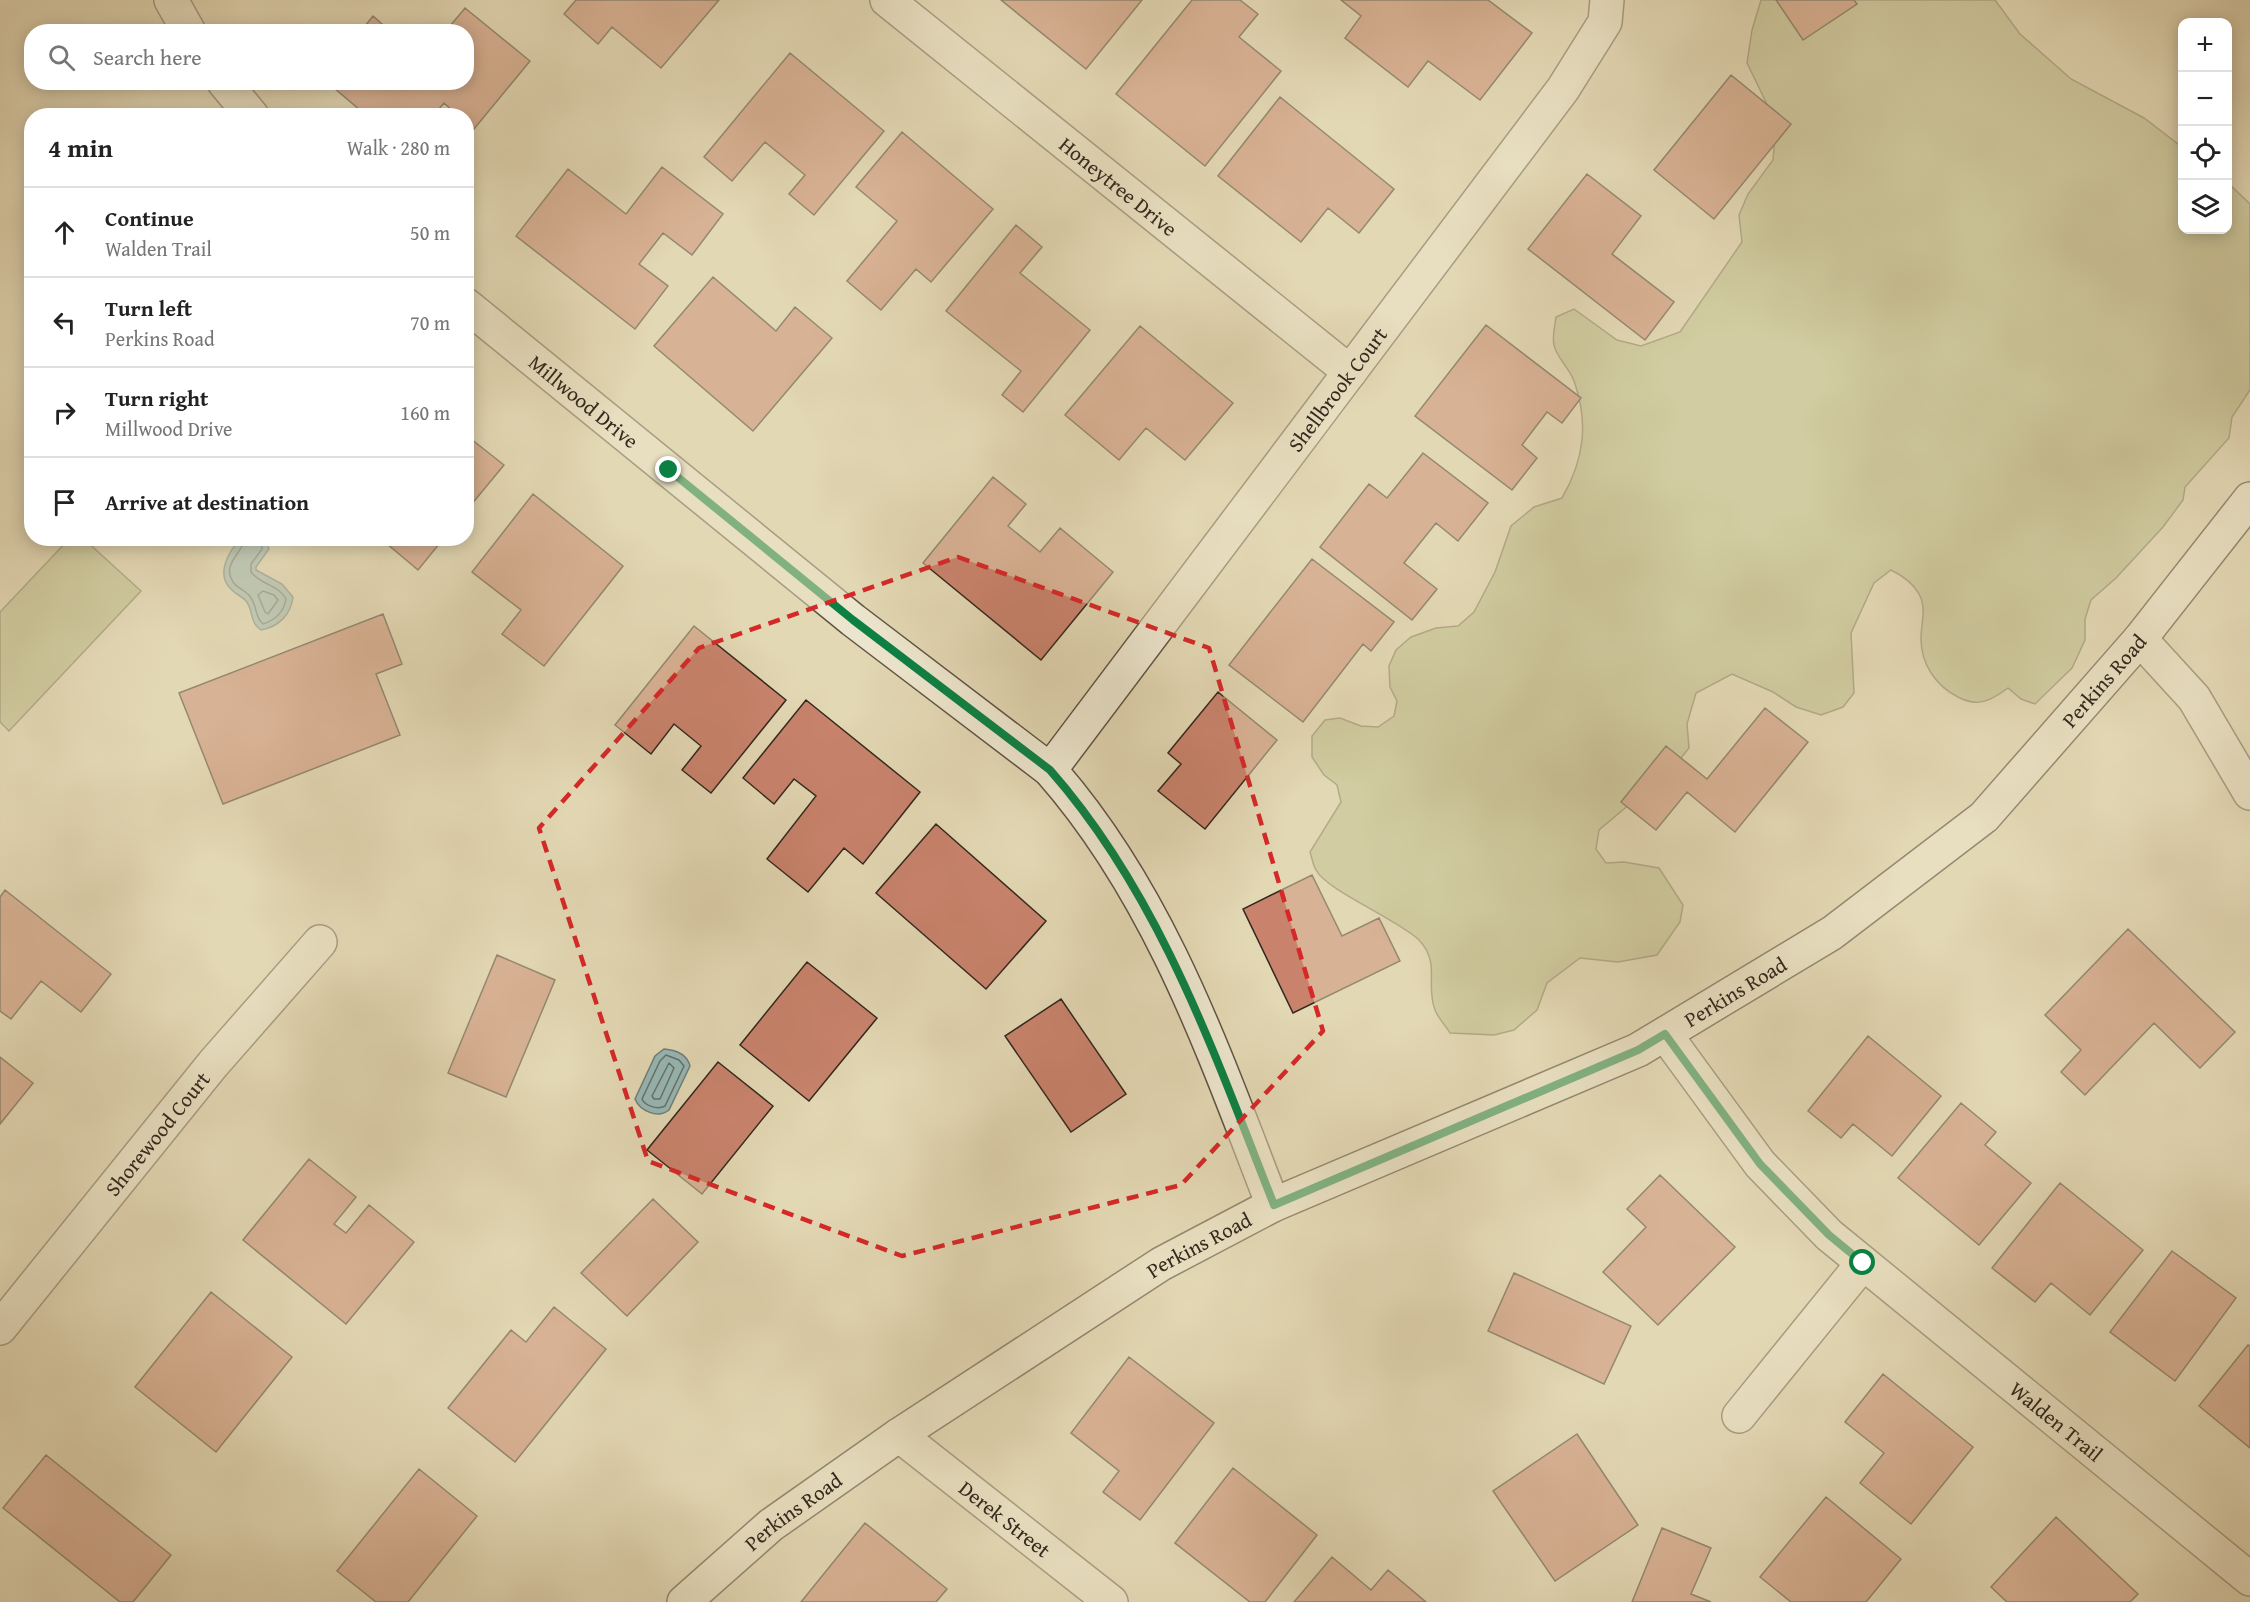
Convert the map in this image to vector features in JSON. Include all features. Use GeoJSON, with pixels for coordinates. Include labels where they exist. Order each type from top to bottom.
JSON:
{"type":"FeatureCollection","features":[{"type":"Feature","properties":{"kind":"street"},"geometry":{"type":"LineString","coordinates":[[171,0],[184,24]]}},
{"type":"Feature","properties":{"kind":"street","name":"Honeytree Drive"},"geometry":{"type":"LineString","coordinates":[[887,0],[1350,372]]}},
{"type":"Feature","properties":{"kind":"street","name":"Shellbrook Court"},"geometry":{"type":"LineString","coordinates":[[1050,770],[1563,89],[1605,22],[1607,0]]}},
{"type":"Feature","properties":{"kind":"street"},"geometry":{"type":"LineString","coordinates":[[231,90],[245,108]]}},
{"type":"Feature","properties":{"kind":"street","name":"Millwood Drive"},"geometry":{"type":"LineString","coordinates":[[474,312],[853,620],[1050,770],[1076,799],[1122,866],[1175,963],[1203,1024],[1274,1205]]}},
{"type":"Feature","properties":{"kind":"street","name":"Perkins Road"},"geometry":{"type":"LineString","coordinates":[[684,1602],[771,1525],[899,1435],[1161,1264],[1274,1205],[1638,1050],[1832,933],[1984,817],[2140,639],[2250,499]]}},
{"type":"Feature","properties":{"kind":"street"},"geometry":{"type":"LineString","coordinates":[[2140,639],[2194,698],[2250,793]]}},
{"type":"Feature","properties":{"kind":"street","name":"Shorewood Court"},"geometry":{"type":"LineString","coordinates":[[0,1328],[220,1056],[320,942]]}},
{"type":"Feature","properties":{"kind":"street","name":"Walden Trail"},"geometry":{"type":"LineString","coordinates":[[1665,1034],[1760,1164],[1829,1235],[2250,1579]]}},
{"type":"Feature","properties":{"kind":"street"},"geometry":{"type":"LineString","coordinates":[[1739,1416],[1863,1263]]}},
{"type":"Feature","properties":{"kind":"street","name":"Derek Street"},"geometry":{"type":"LineString","coordinates":[[899,1435],[1111,1602]]}},
{"type":"Feature","properties":{"kind":"highlighted area"},"geometry":{"type":"Polygon","coordinates":[[[958,557],[1209,648],[1323,1031],[1181,1185],[902,1256],[648,1161],[539,828],[699,648],[958,557]]]}},
{"type":"Feature","properties":{"kind":"green space"},"geometry":{"type":"Polygon","coordinates":[[[1761,0],[1995,0],[2020,34],[2071,79],[2144,118],[2178,144],[2178,234],[2232,234],[2232,187],[2250,204],[2250,390],[2232,417],[2229,438],[2185,487],[2183,500],[2163,527],[2116,578],[2091,600],[2085,619],[2085,640],[2072,668],[2035,704],[2021,699],[2008,688],[1985,701],[1972,702],[1943,687],[1931,673],[1924,657],[1921,639],[1923,610],[1919,594],[1914,586],[1891,570],[1874,583],[1851,633],[1854,693],[1843,707],[1821,715],[1796,707],[1773,692],[1732,674],[1696,693],[1687,724],[1689,748],[1673,768],[1599,830],[1596,849],[1606,863],[1624,862],[1659,868],[1683,905],[1680,922],[1657,955],[1618,962],[1580,958],[1547,983],[1537,1010],[1514,1030],[1494,1035],[1450,1033],[1435,1010],[1431,991],[1431,965],[1426,949],[1419,940],[1334,887],[1315,868],[1310,852],[1341,802],[1337,785],[1324,775],[1312,757],[1312,736],[1325,720],[1340,718],[1361,726],[1378,727],[1394,716],[1397,701],[1390,687],[1389,666],[1396,650],[1411,637],[1436,628],[1458,626],[1474,612],[1495,572],[1511,526],[1534,507],[1562,498],[1575,470],[1583,426],[1574,381],[1554,345],[1556,317],[1574,309],[1617,340],[1641,346],[1680,332],[1742,242],[1739,215],[1748,194],[1773,160],[1776,123],[1747,63],[1752,30],[1761,0]]]}},
{"type":"Feature","properties":{"kind":"green space"},"geometry":{"type":"Polygon","coordinates":[[[62,546],[92,546],[141,591],[9,731],[0,722],[0,612],[62,546]]]}},
{"type":"Feature","properties":{"kind":"water"},"geometry":{"type":"Polygon","coordinates":[[[235,546],[268,546],[269,549],[256,570],[282,584],[293,597],[286,615],[273,626],[261,630],[257,627],[246,601],[226,583],[224,569],[235,546]]]}},
{"type":"Feature","properties":{"kind":"water"},"geometry":{"type":"Polygon","coordinates":[[[664,1049],[680,1053],[690,1066],[669,1110],[655,1114],[641,1107],[635,1099],[655,1056],[664,1049]]]}},
{"type":"Feature","properties":{"kind":"building"},"geometry":{"type":"Polygon","coordinates":[[[576,0],[719,0],[661,68],[612,27],[598,44],[564,14],[576,0]]]}},
{"type":"Feature","properties":{"kind":"building"},"geometry":{"type":"Polygon","coordinates":[[[1001,0],[1142,0],[1086,69],[1001,0]]]}},
{"type":"Feature","properties":{"kind":"building"},"geometry":{"type":"Polygon","coordinates":[[[1192,0],[1240,0],[1258,14],[1239,37],[1281,71],[1205,166],[1116,94],[1192,0]]]}},
{"type":"Feature","properties":{"kind":"building"},"geometry":{"type":"Polygon","coordinates":[[[1341,0],[1488,0],[1532,33],[1480,100],[1428,61],[1408,87],[1345,38],[1361,16],[1341,0]]]}},
{"type":"Feature","properties":{"kind":"building"},"geometry":{"type":"Polygon","coordinates":[[[1776,0],[1854,0],[1857,4],[1803,40],[1776,0]]]}},
{"type":"Feature","properties":{"kind":"building"},"geometry":{"type":"Polygon","coordinates":[[[465,8],[530,61],[474,129],[474,108],[449,108],[444,103],[440,108],[358,108],[336,90],[474,90],[474,24],[452,24],[465,8]]]}},
{"type":"Feature","properties":{"kind":"building"},"geometry":{"type":"Polygon","coordinates":[[[373,16],[382,24],[366,24],[373,16]]]}},
{"type":"Feature","properties":{"kind":"building"},"geometry":{"type":"Polygon","coordinates":[[[790,53],[884,131],[814,215],[789,194],[805,175],[765,142],[732,181],[704,157],[790,53]]]}},
{"type":"Feature","properties":{"kind":"building"},"geometry":{"type":"Polygon","coordinates":[[[1731,75],[1791,124],[1714,219],[1654,170],[1731,75]]]}},
{"type":"Feature","properties":{"kind":"building"},"geometry":{"type":"Polygon","coordinates":[[[1280,97],[1394,189],[1359,233],[1328,208],[1301,242],[1218,176],[1280,97]]]}},
{"type":"Feature","properties":{"kind":"building"},"geometry":{"type":"Polygon","coordinates":[[[902,132],[993,209],[931,282],[916,269],[881,310],[847,281],[897,221],[856,187],[902,132]]]}},
{"type":"Feature","properties":{"kind":"building"},"geometry":{"type":"Polygon","coordinates":[[[662,167],[723,214],[692,255],[663,233],[639,264],[668,286],[635,329],[516,236],[568,169],[626,214],[662,167]]]}},
{"type":"Feature","properties":{"kind":"building"},"geometry":{"type":"Polygon","coordinates":[[[1587,174],[1641,216],[1612,254],[1674,302],[1645,340],[1528,249],[1587,174]]]}},
{"type":"Feature","properties":{"kind":"building"},"geometry":{"type":"Polygon","coordinates":[[[1016,225],[1042,247],[1020,273],[1090,330],[1023,412],[1002,395],[1021,371],[946,311],[1016,225]]]}},
{"type":"Feature","properties":{"kind":"building"},"geometry":{"type":"Polygon","coordinates":[[[713,277],[776,331],[795,307],[832,338],[753,431],[654,346],[713,277]]]}},
{"type":"Feature","properties":{"kind":"building"},"geometry":{"type":"Polygon","coordinates":[[[1486,325],[1581,398],[1562,423],[1547,412],[1522,445],[1537,458],[1512,490],[1415,416],[1486,325]]]}},
{"type":"Feature","properties":{"kind":"building"},"geometry":{"type":"Polygon","coordinates":[[[1140,326],[1233,403],[1185,460],[1146,428],[1119,460],[1065,415],[1140,326]]]}},
{"type":"Feature","properties":{"kind":"building"},"geometry":{"type":"Polygon","coordinates":[[[474,441],[504,465],[474,501],[474,441]]]}},
{"type":"Feature","properties":{"kind":"building"},"geometry":{"type":"Polygon","coordinates":[[[1423,453],[1488,503],[1458,541],[1436,523],[1404,563],[1437,589],[1412,620],[1320,547],[1369,484],[1387,498],[1423,453]]]}},
{"type":"Feature","properties":{"kind":"building"},"geometry":{"type":"Polygon","coordinates":[[[993,477],[1026,504],[1008,526],[1040,552],[1060,528],[1113,572],[1041,660],[923,563],[993,477]]]}},
{"type":"Feature","properties":{"kind":"building"},"geometry":{"type":"Polygon","coordinates":[[[533,494],[623,566],[544,666],[502,634],[521,610],[472,572],[533,494]]]}},
{"type":"Feature","properties":{"kind":"building"},"geometry":{"type":"Polygon","coordinates":[[[390,546],[438,546],[418,570],[390,546]]]}},
{"type":"Feature","properties":{"kind":"building"},"geometry":{"type":"Polygon","coordinates":[[[1312,559],[1394,622],[1371,651],[1363,644],[1303,722],[1229,665],[1312,559]]]}},
{"type":"Feature","properties":{"kind":"building"},"geometry":{"type":"Polygon","coordinates":[[[383,614],[402,664],[376,674],[400,735],[223,804],[179,693],[383,614]]]}},
{"type":"Feature","properties":{"kind":"building"},"geometry":{"type":"Polygon","coordinates":[[[694,626],[786,700],[711,793],[682,770],[701,746],[674,724],[651,754],[615,725],[694,626]]]}},
{"type":"Feature","properties":{"kind":"building"},"geometry":{"type":"Polygon","coordinates":[[[1218,692],[1277,740],[1205,829],[1158,791],[1181,764],[1168,753],[1218,692]]]}},
{"type":"Feature","properties":{"kind":"building"},"geometry":{"type":"Polygon","coordinates":[[[806,700],[920,792],[863,864],[844,848],[808,892],[767,859],[816,796],[794,779],[774,804],[743,778],[806,700]]]}},
{"type":"Feature","properties":{"kind":"building"},"geometry":{"type":"Polygon","coordinates":[[[1765,708],[1808,742],[1735,832],[1687,792],[1656,830],[1621,802],[1666,746],[1707,779],[1765,708]]]}},
{"type":"Feature","properties":{"kind":"building"},"geometry":{"type":"Polygon","coordinates":[[[936,824],[1046,921],[986,989],[876,893],[936,824]]]}},
{"type":"Feature","properties":{"kind":"building"},"geometry":{"type":"Polygon","coordinates":[[[1312,875],[1342,936],[1379,918],[1400,961],[1293,1013],[1243,909],[1312,875]]]}},
{"type":"Feature","properties":{"kind":"building"},"geometry":{"type":"Polygon","coordinates":[[[5,890],[111,974],[81,1012],[41,981],[11,1019],[0,1011],[0,897],[5,890]]]}},
{"type":"Feature","properties":{"kind":"building"},"geometry":{"type":"Polygon","coordinates":[[[2128,929],[2235,1032],[2200,1068],[2154,1023],[2085,1095],[2061,1072],[2081,1050],[2045,1015],[2128,929]]]}},
{"type":"Feature","properties":{"kind":"building"},"geometry":{"type":"Polygon","coordinates":[[[497,955],[555,980],[506,1097],[448,1073],[497,955]]]}},
{"type":"Feature","properties":{"kind":"building"},"geometry":{"type":"Polygon","coordinates":[[[807,962],[877,1018],[809,1101],[740,1045],[807,962]]]}},
{"type":"Feature","properties":{"kind":"building"},"geometry":{"type":"Polygon","coordinates":[[[1061,999],[1126,1094],[1071,1132],[1005,1036],[1061,999]]]}},
{"type":"Feature","properties":{"kind":"building"},"geometry":{"type":"Polygon","coordinates":[[[1868,1036],[1941,1096],[1892,1156],[1853,1124],[1841,1138],[1808,1111],[1868,1036]]]}},
{"type":"Feature","properties":{"kind":"building"},"geometry":{"type":"Polygon","coordinates":[[[0,1057],[33,1083],[0,1124],[0,1057]]]}},
{"type":"Feature","properties":{"kind":"building"},"geometry":{"type":"Polygon","coordinates":[[[718,1062],[773,1106],[702,1194],[647,1150],[718,1062]]]}},
{"type":"Feature","properties":{"kind":"building"},"geometry":{"type":"Polygon","coordinates":[[[1961,1103],[1996,1132],[1985,1145],[2031,1183],[1979,1245],[1898,1178],[1961,1103]]]}},
{"type":"Feature","properties":{"kind":"building"},"geometry":{"type":"Polygon","coordinates":[[[309,1159],[356,1197],[334,1224],[346,1233],[369,1205],[414,1242],[346,1324],[243,1240],[309,1159]]]}},
{"type":"Feature","properties":{"kind":"building"},"geometry":{"type":"Polygon","coordinates":[[[1660,1175],[1735,1247],[1658,1325],[1603,1272],[1646,1227],[1627,1209],[1660,1175]]]}},
{"type":"Feature","properties":{"kind":"building"},"geometry":{"type":"Polygon","coordinates":[[[2060,1183],[2143,1250],[2090,1315],[2051,1283],[2035,1302],[1992,1268],[2060,1183]]]}},
{"type":"Feature","properties":{"kind":"building"},"geometry":{"type":"Polygon","coordinates":[[[653,1199],[698,1242],[627,1316],[581,1273],[653,1199]]]}},
{"type":"Feature","properties":{"kind":"building"},"geometry":{"type":"Polygon","coordinates":[[[2172,1251],[2236,1298],[2175,1381],[2110,1332],[2172,1251]]]}},
{"type":"Feature","properties":{"kind":"building"},"geometry":{"type":"Polygon","coordinates":[[[1514,1273],[1631,1326],[1604,1384],[1488,1331],[1514,1273]]]}},
{"type":"Feature","properties":{"kind":"building"},"geometry":{"type":"Polygon","coordinates":[[[211,1292],[292,1357],[216,1452],[135,1387],[211,1292]]]}},
{"type":"Feature","properties":{"kind":"building"},"geometry":{"type":"Polygon","coordinates":[[[554,1307],[606,1349],[515,1462],[448,1408],[511,1330],[526,1342],[554,1307]]]}},
{"type":"Feature","properties":{"kind":"building"},"geometry":{"type":"Polygon","coordinates":[[[2248,1345],[2250,1346],[2250,1448],[2199,1406],[2248,1345]]]}},
{"type":"Feature","properties":{"kind":"building"},"geometry":{"type":"Polygon","coordinates":[[[1129,1357],[1214,1423],[1140,1520],[1103,1492],[1119,1471],[1071,1433],[1129,1357]]]}},
{"type":"Feature","properties":{"kind":"building"},"geometry":{"type":"Polygon","coordinates":[[[1883,1374],[1973,1447],[1911,1524],[1860,1483],[1884,1453],[1845,1422],[1883,1374]]]}},
{"type":"Feature","properties":{"kind":"building"},"geometry":{"type":"Polygon","coordinates":[[[1577,1434],[1638,1525],[1555,1581],[1493,1491],[1577,1434]]]}},
{"type":"Feature","properties":{"kind":"building"},"geometry":{"type":"Polygon","coordinates":[[[46,1455],[171,1555],[133,1602],[120,1602],[3,1508],[46,1455]]]}},
{"type":"Feature","properties":{"kind":"building"},"geometry":{"type":"Polygon","coordinates":[[[1233,1468],[1317,1535],[1265,1602],[1250,1602],[1175,1543],[1233,1468]]]}},
{"type":"Feature","properties":{"kind":"building"},"geometry":{"type":"Polygon","coordinates":[[[419,1469],[477,1516],[408,1602],[376,1602],[337,1571],[419,1469]]]}},
{"type":"Feature","properties":{"kind":"building"},"geometry":{"type":"Polygon","coordinates":[[[1826,1497],[1901,1559],[1866,1602],[1791,1602],[1760,1577],[1826,1497]]]}},
{"type":"Feature","properties":{"kind":"building"},"geometry":{"type":"Polygon","coordinates":[[[2056,1517],[2138,1594],[2130,1602],[2007,1602],[1991,1587],[2056,1517]]]}},
{"type":"Feature","properties":{"kind":"building"},"geometry":{"type":"Polygon","coordinates":[[[865,1523],[947,1589],[936,1602],[801,1602],[865,1523]]]}},
{"type":"Feature","properties":{"kind":"building"},"geometry":{"type":"Polygon","coordinates":[[[1662,1528],[1711,1548],[1691,1594],[1711,1602],[1632,1602],[1662,1528]]]}},
{"type":"Feature","properties":{"kind":"building"},"geometry":{"type":"Polygon","coordinates":[[[1332,1557],[1371,1590],[1388,1570],[1426,1602],[1294,1602],[1332,1557]]]}},
{"type":"Feature","properties":{"kind":"route"},"geometry":{"type":"LineString","coordinates":[[669,470],[853,620],[1050,770],[1076,799],[1122,866],[1175,963],[1203,1024],[1274,1205],[1638,1050],[1665,1034],[1760,1164],[1829,1235],[1863,1263]]}}]}
